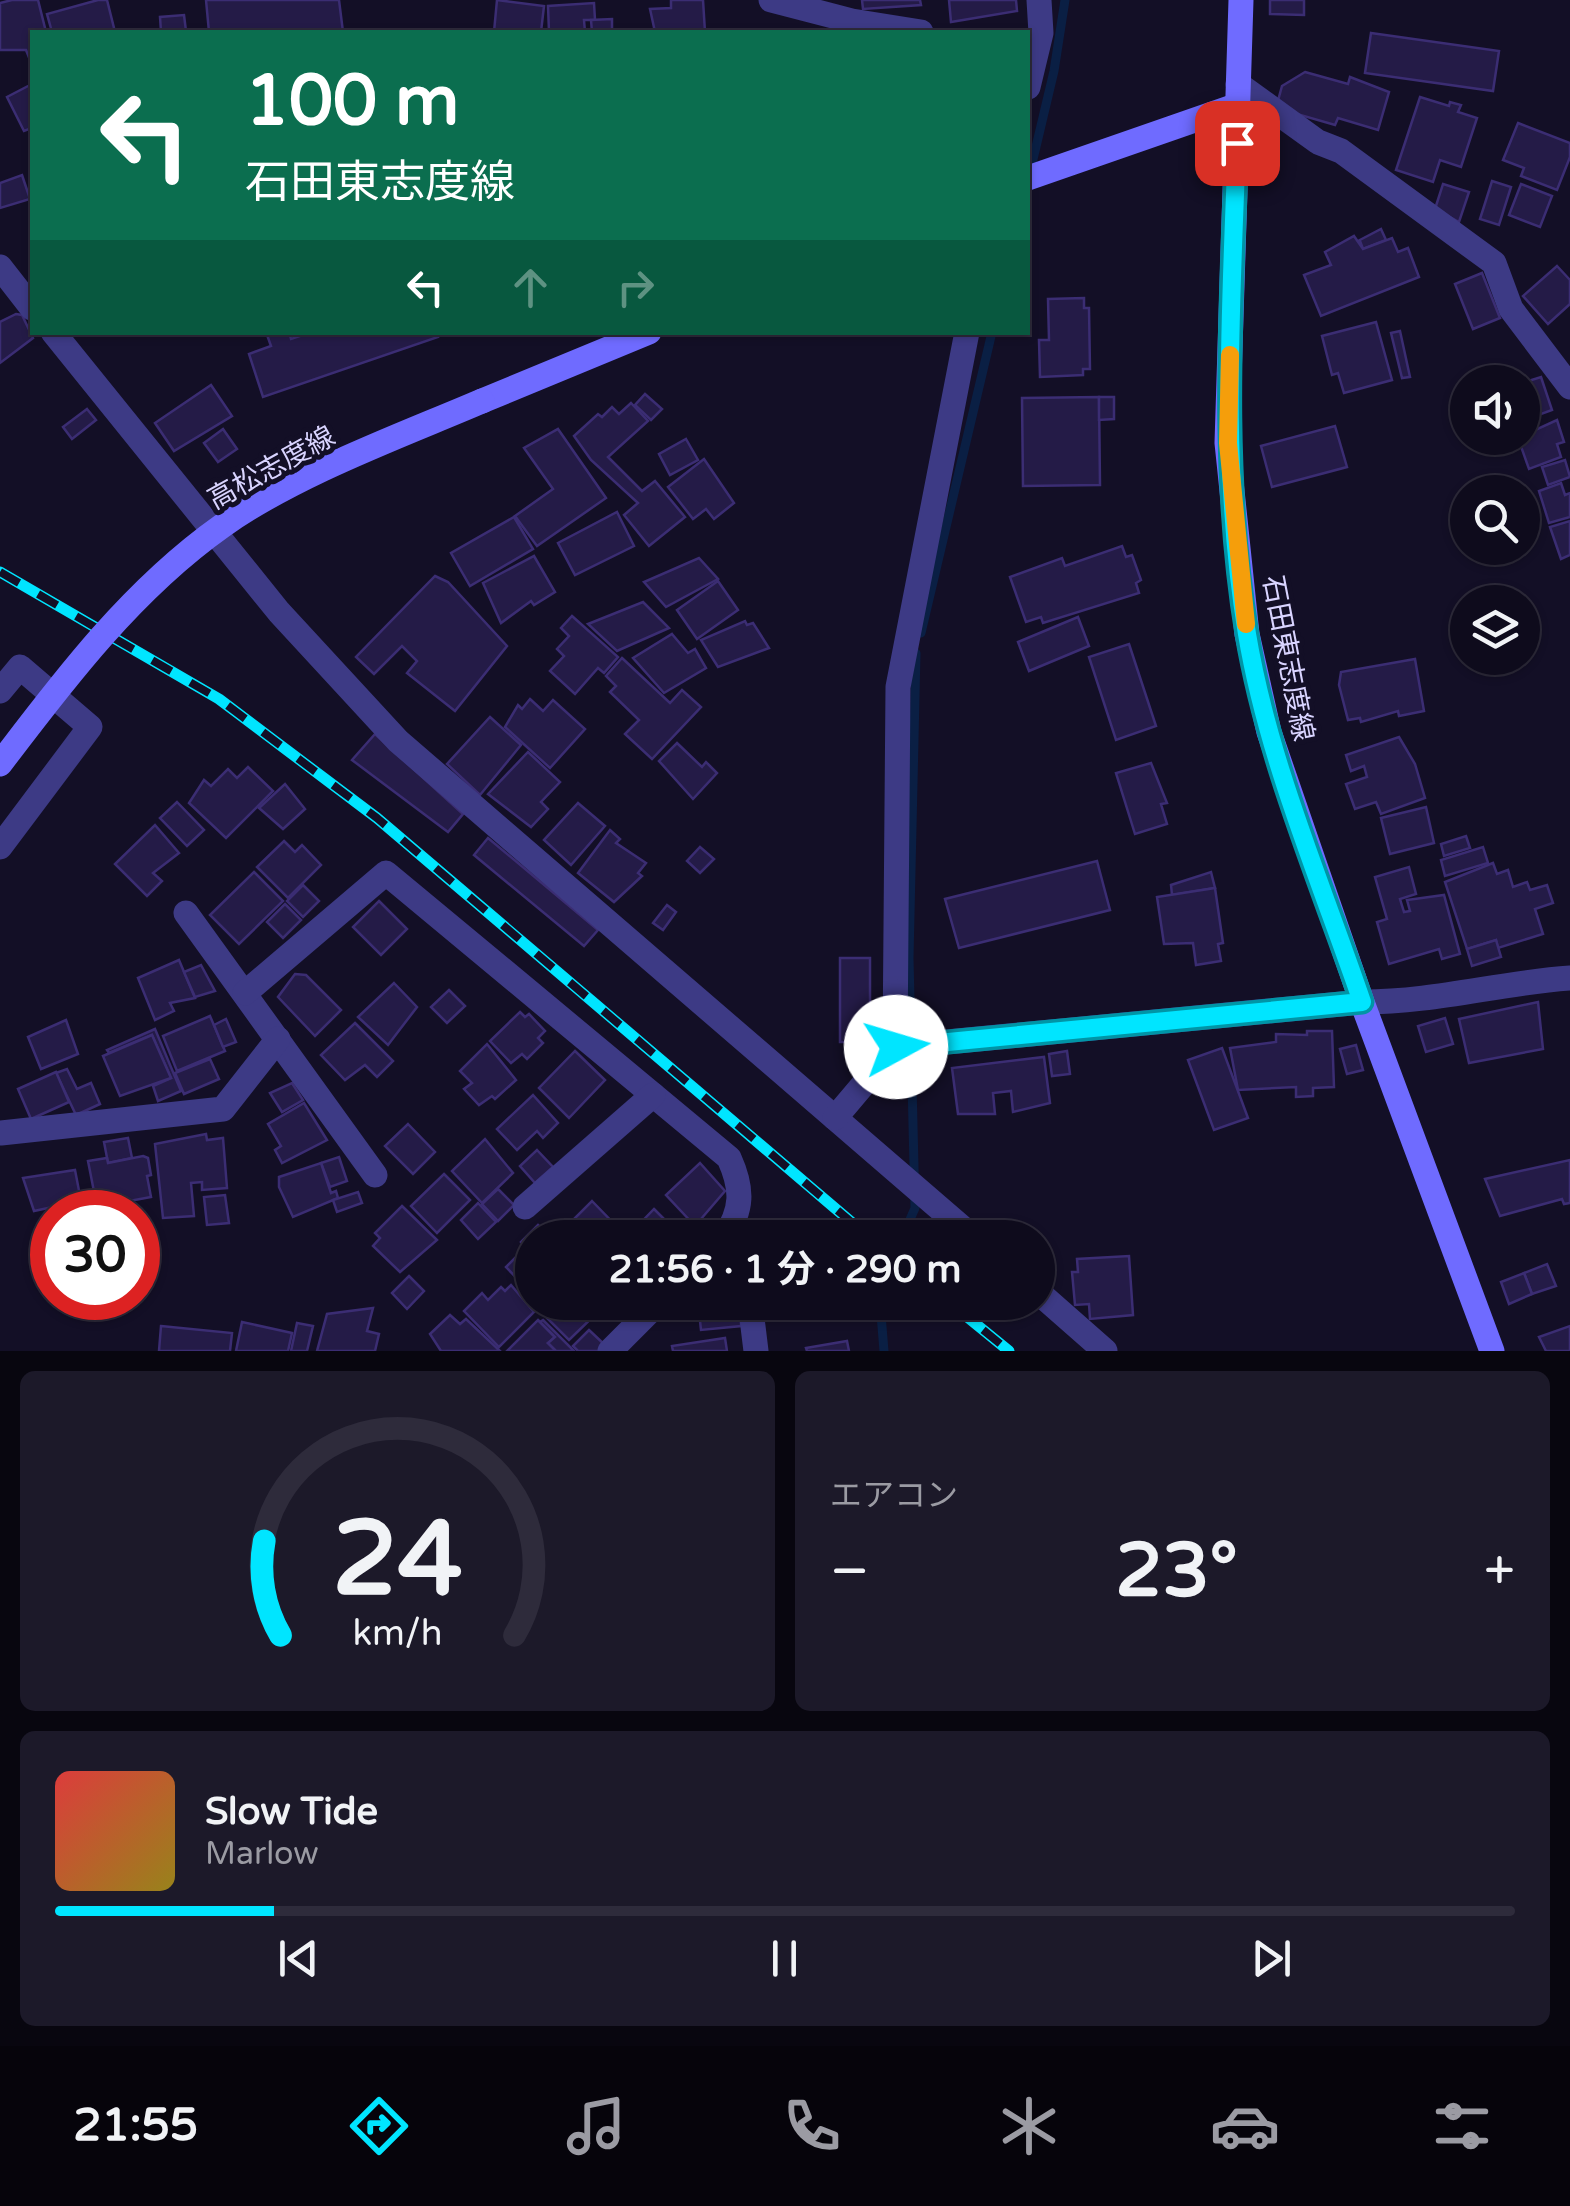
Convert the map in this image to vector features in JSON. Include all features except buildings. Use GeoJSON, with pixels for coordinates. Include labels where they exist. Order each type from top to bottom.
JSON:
{"type":"FeatureCollection","features":[{"type":"Feature","properties":{"kind":"main road","name":"石田東志度線"},"geometry":{"type":"LineString","coordinates":[[1242,0],[1228,443],[1247,634],[1270,732],[1362,1002],[1492,1351]]}},
{"type":"Feature","properties":{"kind":"main road"},"geometry":{"type":"LineString","coordinates":[[1030,177],[1238,95]]}},
{"type":"Feature","properties":{"kind":"main road","name":"高松志度線"},"geometry":{"type":"LineString","coordinates":[[0,764],[143,590],[224,524],[354,454],[642,335]]}},
{"type":"Feature","properties":{"kind":"street"},"geometry":{"type":"LineString","coordinates":[[771,0],[852,21],[908,30]]}},
{"type":"Feature","properties":{"kind":"street"},"geometry":{"type":"LineString","coordinates":[[1033,51],[1040,0]]}},
{"type":"Feature","properties":{"kind":"street"},"geometry":{"type":"LineString","coordinates":[[1238,95],[1318,142],[1341,151],[1494,263],[1511,309],[1570,387]]}},
{"type":"Feature","properties":{"kind":"street"},"geometry":{"type":"LineString","coordinates":[[0,267],[30,305]]}},
{"type":"Feature","properties":{"kind":"street"},"geometry":{"type":"LineString","coordinates":[[54,335],[280,612],[398,741],[953,1220]]}},
{"type":"Feature","properties":{"kind":"street"},"geometry":{"type":"LineString","coordinates":[[835,1118],[896,1047],[898,687],[966,335]]}},
{"type":"Feature","properties":{"kind":"street"},"geometry":{"type":"LineString","coordinates":[[0,691],[20,667],[90,727],[2,840]]}},
{"type":"Feature","properties":{"kind":"street"},"geometry":{"type":"LineString","coordinates":[[245,992],[386,873],[728,1158],[740,1182],[741,1220]]}},
{"type":"Feature","properties":{"kind":"street"},"geometry":{"type":"LineString","coordinates":[[186,914],[375,1175]]}},
{"type":"Feature","properties":{"kind":"street"},"geometry":{"type":"LineString","coordinates":[[896,1047],[1362,1002],[1421,1002],[1520,981],[1570,978]]}},
{"type":"Feature","properties":{"kind":"street"},"geometry":{"type":"LineString","coordinates":[[1,1133],[223,1109],[278,1038]]}},
{"type":"Feature","properties":{"kind":"street"},"geometry":{"type":"LineString","coordinates":[[525,1207],[652,1095]]}},
{"type":"Feature","properties":{"kind":"street"},"geometry":{"type":"LineString","coordinates":[[0,1126],[0,1143]]}},
{"type":"Feature","properties":{"kind":"street"},"geometry":{"type":"LineString","coordinates":[[1055,1307],[1105,1351]]}},
{"type":"Feature","properties":{"kind":"street"},"geometry":{"type":"LineString","coordinates":[[610,1351],[640,1320]]}},
{"type":"Feature","properties":{"kind":"street"},"geometry":{"type":"LineString","coordinates":[[752,1320],[756,1351]]}},
{"type":"Feature","properties":{"kind":"waterway"},"geometry":{"type":"LineString","coordinates":[[1030,172],[1054,71],[1065,0]]}},
{"type":"Feature","properties":{"kind":"waterway"},"geometry":{"type":"LineString","coordinates":[[921,633],[991,335]]}},
{"type":"Feature","properties":{"kind":"waterway"},"geometry":{"type":"LineString","coordinates":[[910,1220],[915,1208],[909,958],[916,653]]}},
{"type":"Feature","properties":{"kind":"waterway"},"geometry":{"type":"LineString","coordinates":[[881,1320],[884,1351]]}},
{"type":"Feature","properties":{"kind":"railway"},"geometry":{"type":"LineString","coordinates":[[0,572],[219,699],[377,818],[849,1220]]}},
{"type":"Feature","properties":{"kind":"railway"},"geometry":{"type":"LineString","coordinates":[[971,1320],[1009,1351]]}},
{"type":"Feature","properties":{"kind":"slow traffic"},"geometry":{"type":"LineString","coordinates":[[1230,355],[1228,443],[1246,624]]}},
{"type":"Feature","properties":{"kind":"route"},"geometry":{"type":"LineString","coordinates":[[896,1047],[1362,1002],[1270,732],[1247,634],[1228,443],[1237,143]]}}]}
